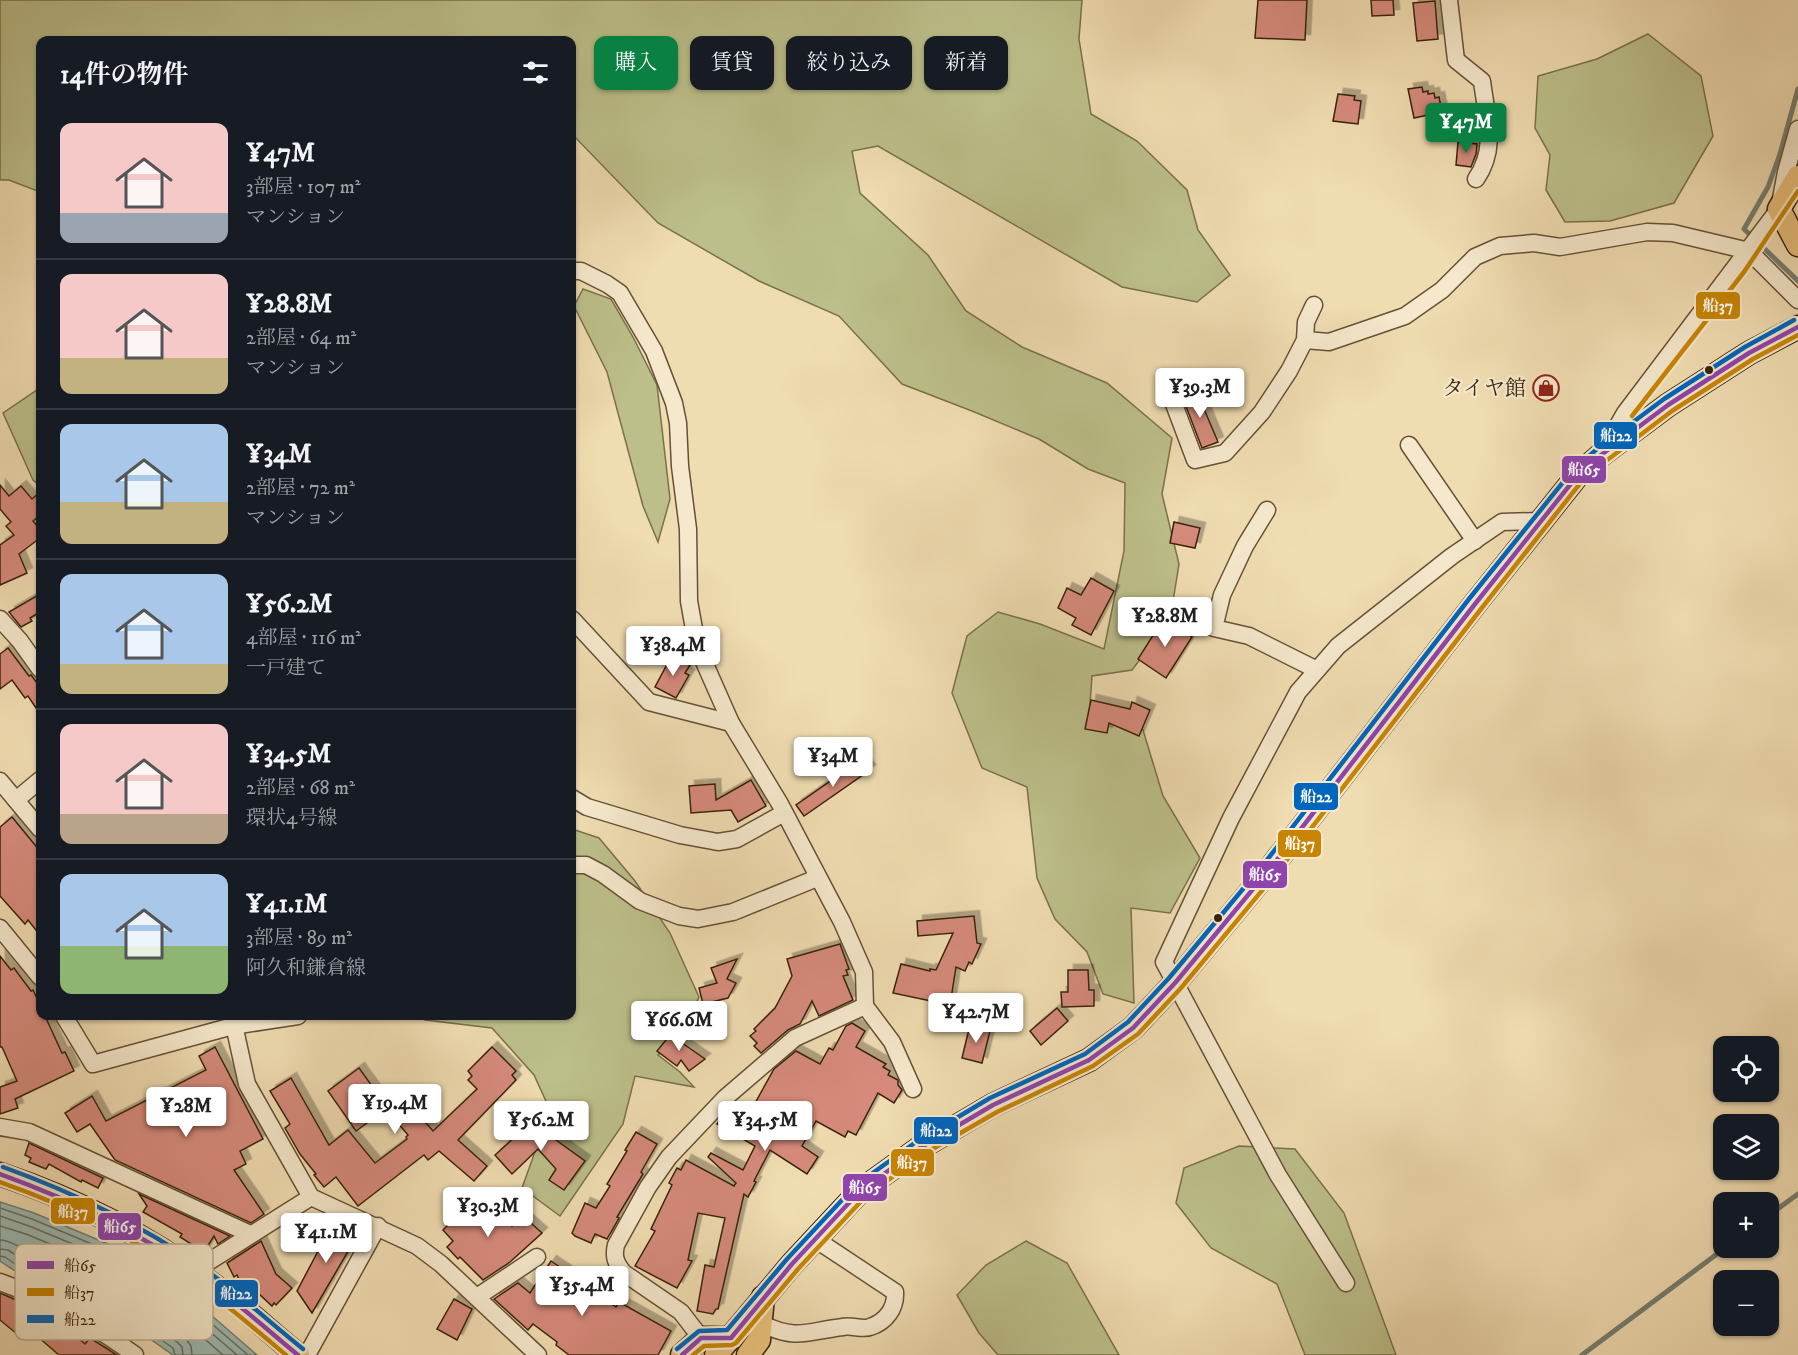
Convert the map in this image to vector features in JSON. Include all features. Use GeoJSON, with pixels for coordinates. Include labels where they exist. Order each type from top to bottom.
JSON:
{"type":"FeatureCollection","features":[{"type":"Feature","properties":{"kind":"main road"},"geometry":{"type":"LineString","coordinates":[[1798,177],[1779,209],[1798,244]]}},
{"type":"Feature","properties":{"kind":"main road"},"geometry":{"type":"LineString","coordinates":[[682,1355],[700,1338],[723,1346],[763,1297],[861,1191],[920,1148],[993,1105],[1089,1060],[1133,1028],[1175,983],[1273,865],[1540,520],[1577,476],[1668,405],[1749,353],[1798,327]]}},
{"type":"Feature","properties":{"kind":"main road"},"geometry":{"type":"LineString","coordinates":[[0,1173],[65,1198],[119,1224],[151,1244]]}},
{"type":"Feature","properties":{"kind":"main road"},"geometry":{"type":"LineString","coordinates":[[213,1285],[298,1355]]}},
{"type":"Feature","properties":{"kind":"main road"},"geometry":{"type":"LineString","coordinates":[[748,1355],[759,1340],[763,1297]]}},
{"type":"Feature","properties":{"kind":"street"},"geometry":{"type":"LineString","coordinates":[[1449,0],[1456,60],[1482,81],[1485,109],[1489,118],[1490,136],[1484,168],[1476,179]]}},
{"type":"Feature","properties":{"kind":"street"},"geometry":{"type":"LineString","coordinates":[[1601,455],[1625,413],[1779,209],[1798,129]]}},
{"type":"Feature","properties":{"kind":"street"},"geometry":{"type":"LineString","coordinates":[[1305,340],[1329,342],[1405,316],[1442,290],[1475,257],[1500,246],[1534,243],[1560,247],[1647,232],[1673,233],[1754,244],[1798,300]]}},
{"type":"Feature","properties":{"kind":"street"},"geometry":{"type":"LineString","coordinates":[[576,274],[606,284],[620,293],[654,351],[674,403],[678,423],[680,466],[688,529],[688,601],[697,645],[731,723],[784,813],[856,951],[864,972],[865,1006],[892,1042],[913,1089]]}},
{"type":"Feature","properties":{"kind":"street"},"geometry":{"type":"LineString","coordinates":[[1169,391],[1195,460],[1225,453],[1262,412],[1289,371],[1305,340],[1306,322],[1314,305]]}},
{"type":"Feature","properties":{"kind":"street"},"geometry":{"type":"LineString","coordinates":[[1409,445],[1475,541]]}},
{"type":"Feature","properties":{"kind":"street"},"geometry":{"type":"LineString","coordinates":[[1267,510],[1245,546],[1222,595],[1214,628],[1249,636],[1317,670]]}},
{"type":"Feature","properties":{"kind":"street"},"geometry":{"type":"LineString","coordinates":[[1346,1283],[1278,1175],[1164,962],[1237,807],[1298,692],[1338,646],[1452,556],[1502,522],[1540,520]]}},
{"type":"Feature","properties":{"kind":"street"},"geometry":{"type":"LineString","coordinates":[[0,620],[20,640],[36,663]]}},
{"type":"Feature","properties":{"kind":"street"},"geometry":{"type":"LineString","coordinates":[[576,623],[649,702],[731,723]]}},
{"type":"Feature","properties":{"kind":"street"},"geometry":{"type":"LineString","coordinates":[[0,781],[36,824]]}},
{"type":"Feature","properties":{"kind":"street"},"geometry":{"type":"LineString","coordinates":[[16,800],[36,783]]}},
{"type":"Feature","properties":{"kind":"street"},"geometry":{"type":"LineString","coordinates":[[576,800],[587,807],[680,835],[718,842],[737,839],[784,813]]}},
{"type":"Feature","properties":{"kind":"street"},"geometry":{"type":"LineString","coordinates":[[576,865],[586,865],[603,874],[640,901],[679,916],[698,919],[733,912],[817,878]]}},
{"type":"Feature","properties":{"kind":"street"},"geometry":{"type":"LineString","coordinates":[[0,928],[36,972]]}},
{"type":"Feature","properties":{"kind":"street"},"geometry":{"type":"LineString","coordinates":[[700,1338],[681,1312],[624,1273],[617,1265],[614,1254],[621,1235],[648,1187],[669,1158],[725,1098],[795,1038],[865,1006]]}},
{"type":"Feature","properties":{"kind":"street"},"geometry":{"type":"LineString","coordinates":[[66,1020],[93,1064],[232,1021],[246,1084],[311,1197],[417,1246],[441,1264],[538,1355]]}},
{"type":"Feature","properties":{"kind":"street"},"geometry":{"type":"LineString","coordinates":[[0,1126],[29,1132],[250,1234]]}},
{"type":"Feature","properties":{"kind":"street"},"geometry":{"type":"LineString","coordinates":[[213,1258],[311,1197]]}},
{"type":"Feature","properties":{"kind":"street"},"geometry":{"type":"LineString","coordinates":[[307,1355],[378,1226]]}},
{"type":"Feature","properties":{"kind":"street"},"geometry":{"type":"LineString","coordinates":[[762,1324],[781,1333],[805,1334],[845,1326],[870,1328],[890,1314],[896,1303],[895,1292],[815,1239]]}},
{"type":"Feature","properties":{"kind":"street"},"geometry":{"type":"LineString","coordinates":[[477,1297],[537,1257]]}},
{"type":"Feature","properties":{"kind":"street"},"geometry":{"type":"LineString","coordinates":[[0,1282],[15,1288]]}},
{"type":"Feature","properties":{"kind":"street"},"geometry":{"type":"LineString","coordinates":[[111,1340],[135,1355]]}},
{"type":"Feature","properties":{"kind":"green space"},"geometry":{"type":"Polygon","coordinates":[[[0,0],[1082,0],[1079,39],[1091,114],[1137,141],[1187,190],[1198,230],[1230,275],[1197,302],[1122,287],[878,146],[852,151],[860,193],[928,255],[966,311],[1022,347],[1107,383],[1172,438],[1162,494],[1179,564],[1170,620],[1132,670],[1092,676],[1089,717],[1143,730],[1163,796],[1200,858],[1170,913],[1131,908],[1134,1003],[1103,994],[1087,952],[1055,919],[1037,878],[1027,787],[982,768],[952,693],[967,636],[998,612],[1040,624],[1104,649],[1124,551],[1125,483],[1088,469],[1039,439],[902,384],[839,316],[759,281],[658,223],[576,138],[576,36],[36,36],[36,190],[9,180],[0,180],[0,0]]]}},
{"type":"Feature","properties":{"kind":"green space"},"geometry":{"type":"Polygon","coordinates":[[[1648,34],[1701,76],[1713,136],[1674,203],[1610,221],[1565,222],[1546,190],[1550,155],[1535,128],[1538,76],[1597,59],[1648,34]]]}},
{"type":"Feature","properties":{"kind":"green space"},"geometry":{"type":"Polygon","coordinates":[[[583,289],[611,299],[657,385],[670,499],[658,542],[643,506],[607,372],[576,310],[576,302],[583,289]]]}},
{"type":"Feature","properties":{"kind":"green space"},"geometry":{"type":"Polygon","coordinates":[[[36,391],[36,483],[33,480],[3,413],[36,391]]]}},
{"type":"Feature","properties":{"kind":"green space"},"geometry":{"type":"Polygon","coordinates":[[[576,830],[599,838],[635,881],[670,933],[699,997],[683,1032],[658,1055],[680,1072],[694,1087],[635,1076],[623,1124],[560,1216],[522,1188],[550,1110],[534,1075],[492,1028],[425,1020],[576,1020],[576,830]]]}},
{"type":"Feature","properties":{"kind":"green space"},"geometry":{"type":"Polygon","coordinates":[[[1239,1146],[1295,1149],[1344,1213],[1396,1355],[1305,1355],[1277,1284],[1211,1248],[1176,1203],[1184,1168],[1239,1146]]]}},
{"type":"Feature","properties":{"kind":"green space"},"geometry":{"type":"Polygon","coordinates":[[[1026,1241],[1067,1263],[1119,1355],[998,1355],[979,1333],[957,1295],[986,1265],[1026,1241]]]}},
{"type":"Feature","properties":{"kind":"water"},"geometry":{"type":"Polygon","coordinates":[[[0,1202],[34,1213],[108,1244],[15,1244],[15,1271],[0,1261],[0,1202]]]}},
{"type":"Feature","properties":{"kind":"water"},"geometry":{"type":"Polygon","coordinates":[[[213,1317],[257,1355],[173,1355],[152,1340],[213,1340],[213,1317]]]}},
{"type":"Feature","properties":{"kind":"building"},"geometry":{"type":"Polygon","coordinates":[[[1258,0],[1307,0],[1305,40],[1255,38],[1258,0]]]}},
{"type":"Feature","properties":{"kind":"building"},"geometry":{"type":"Polygon","coordinates":[[[1371,0],[1393,0],[1394,15],[1372,16],[1371,0]]]}},
{"type":"Feature","properties":{"kind":"building"},"geometry":{"type":"Polygon","coordinates":[[[1435,1],[1438,39],[1417,41],[1413,3],[1435,1]]]}},
{"type":"Feature","properties":{"kind":"building"},"geometry":{"type":"Polygon","coordinates":[[[1422,87],[1423,92],[1428,91],[1428,94],[1434,93],[1435,98],[1439,97],[1442,112],[1414,118],[1408,89],[1422,87]]]}},
{"type":"Feature","properties":{"kind":"building"},"geometry":{"type":"Polygon","coordinates":[[[1338,94],[1355,96],[1354,100],[1361,101],[1358,124],[1333,121],[1338,94]]]}},
{"type":"Feature","properties":{"kind":"building"},"geometry":{"type":"Polygon","coordinates":[[[1458,142],[1477,144],[1471,167],[1456,165],[1458,142]]]}},
{"type":"Feature","properties":{"kind":"building"},"geometry":{"type":"Polygon","coordinates":[[[1196,390],[1218,442],[1202,448],[1182,396],[1196,390]]]}},
{"type":"Feature","properties":{"kind":"building"},"geometry":{"type":"Polygon","coordinates":[[[0,485],[9,496],[21,486],[32,499],[36,496],[36,518],[33,521],[36,524],[36,541],[19,554],[27,573],[0,585],[0,545],[14,535],[6,526],[11,522],[0,509],[0,485]]]}},
{"type":"Feature","properties":{"kind":"building"},"geometry":{"type":"Polygon","coordinates":[[[1174,522],[1200,528],[1195,548],[1170,543],[1174,522]]]}},
{"type":"Feature","properties":{"kind":"building"},"geometry":{"type":"Polygon","coordinates":[[[1091,578],[1114,591],[1091,635],[1072,625],[1076,618],[1058,608],[1067,588],[1081,595],[1091,578]]]}},
{"type":"Feature","properties":{"kind":"building"},"geometry":{"type":"Polygon","coordinates":[[[36,596],[36,614],[30,618],[32,621],[21,627],[9,612],[36,596]]]}},
{"type":"Feature","properties":{"kind":"building"},"geometry":{"type":"Polygon","coordinates":[[[1164,618],[1192,637],[1166,678],[1138,659],[1164,618]]]}},
{"type":"Feature","properties":{"kind":"building"},"geometry":{"type":"Polygon","coordinates":[[[8,648],[36,682],[36,708],[28,696],[25,698],[12,680],[0,689],[0,654],[8,648]]]}},
{"type":"Feature","properties":{"kind":"building"},"geometry":{"type":"Polygon","coordinates":[[[672,655],[690,665],[685,673],[689,675],[676,698],[655,687],[672,655]]]}},
{"type":"Feature","properties":{"kind":"building"},"geometry":{"type":"Polygon","coordinates":[[[1091,700],[1130,709],[1132,702],[1150,710],[1139,736],[1109,723],[1107,733],[1085,729],[1091,700]]]}},
{"type":"Feature","properties":{"kind":"building"},"geometry":{"type":"Polygon","coordinates":[[[862,759],[870,770],[804,816],[796,805],[862,759]]]}},
{"type":"Feature","properties":{"kind":"building"},"geometry":{"type":"Polygon","coordinates":[[[751,780],[766,806],[738,822],[731,810],[691,813],[689,786],[715,784],[716,800],[751,780]]]}},
{"type":"Feature","properties":{"kind":"building"},"geometry":{"type":"Polygon","coordinates":[[[12,817],[36,846],[36,930],[28,920],[25,924],[0,896],[0,827],[12,817]]]}},
{"type":"Feature","properties":{"kind":"building"},"geometry":{"type":"Polygon","coordinates":[[[974,916],[977,943],[981,944],[972,964],[969,962],[965,971],[956,967],[950,1005],[893,993],[901,964],[930,971],[930,969],[936,970],[953,933],[918,936],[917,921],[974,916]]]}},
{"type":"Feature","properties":{"kind":"building"},"geometry":{"type":"Polygon","coordinates":[[[840,944],[849,969],[846,970],[848,975],[843,976],[853,1000],[819,1016],[812,1001],[800,1024],[788,1030],[761,1053],[754,1046],[757,1043],[750,1036],[775,1008],[792,976],[787,959],[840,944]]]}},
{"type":"Feature","properties":{"kind":"building"},"geometry":{"type":"Polygon","coordinates":[[[0,956],[11,970],[14,968],[31,991],[33,990],[36,996],[36,1020],[47,1020],[62,1053],[65,1052],[74,1071],[15,1099],[18,1108],[0,1114],[0,1087],[17,1081],[0,1047],[0,956]]]}},
{"type":"Feature","properties":{"kind":"building"},"geometry":{"type":"Polygon","coordinates":[[[737,959],[727,979],[736,983],[728,998],[703,1004],[699,988],[717,983],[711,968],[737,959]]]}},
{"type":"Feature","properties":{"kind":"building"},"geometry":{"type":"Polygon","coordinates":[[[1068,970],[1088,970],[1089,990],[1094,990],[1094,1006],[1062,1007],[1061,992],[1068,992],[1068,970]]]}},
{"type":"Feature","properties":{"kind":"building"},"geometry":{"type":"Polygon","coordinates":[[[1057,1008],[1068,1021],[1041,1045],[1030,1031],[1057,1008]]]}},
{"type":"Feature","properties":{"kind":"building"},"geometry":{"type":"Polygon","coordinates":[[[852,1023],[865,1031],[856,1047],[886,1064],[883,1067],[890,1071],[888,1075],[898,1080],[898,1085],[902,1090],[894,1103],[878,1093],[856,1135],[848,1131],[845,1137],[816,1121],[802,1146],[818,1157],[807,1174],[770,1150],[748,1197],[744,1194],[718,1309],[713,1314],[697,1311],[705,1265],[714,1267],[725,1218],[698,1213],[688,1260],[692,1261],[677,1288],[635,1266],[655,1231],[651,1229],[672,1185],[669,1183],[677,1168],[681,1170],[686,1160],[734,1186],[736,1183],[708,1157],[711,1153],[743,1170],[755,1146],[717,1124],[721,1118],[727,1111],[745,1121],[774,1069],[796,1051],[820,1064],[829,1048],[833,1050],[846,1026],[852,1023]]]}},
{"type":"Feature","properties":{"kind":"building"},"geometry":{"type":"Polygon","coordinates":[[[970,1025],[990,1031],[982,1063],[962,1058],[970,1025]]]}},
{"type":"Feature","properties":{"kind":"building"},"geometry":{"type":"Polygon","coordinates":[[[660,1027],[705,1059],[689,1071],[681,1060],[677,1066],[657,1051],[666,1040],[658,1029],[660,1027]]]}},
{"type":"Feature","properties":{"kind":"building"},"geometry":{"type":"Polygon","coordinates":[[[215,1047],[263,1139],[240,1151],[246,1164],[234,1170],[264,1214],[251,1223],[115,1160],[90,1124],[77,1132],[65,1113],[92,1096],[106,1121],[206,1070],[199,1056],[215,1047]]]}},
{"type":"Feature","properties":{"kind":"building"},"geometry":{"type":"Polygon","coordinates":[[[492,1047],[516,1071],[512,1075],[516,1080],[458,1140],[487,1166],[474,1181],[439,1151],[428,1160],[424,1155],[358,1206],[336,1177],[324,1187],[314,1175],[316,1174],[300,1154],[285,1128],[290,1124],[270,1091],[291,1078],[329,1145],[348,1130],[375,1163],[407,1139],[408,1135],[397,1122],[413,1108],[433,1131],[477,1089],[468,1080],[472,1076],[468,1071],[492,1047]]]}},
{"type":"Feature","properties":{"kind":"building"},"geometry":{"type":"Polygon","coordinates":[[[359,1068],[388,1108],[356,1131],[328,1091],[359,1068]]]}},
{"type":"Feature","properties":{"kind":"building"},"geometry":{"type":"Polygon","coordinates":[[[538,1116],[543,1121],[547,1118],[556,1128],[549,1135],[585,1161],[564,1190],[549,1180],[556,1169],[538,1149],[512,1174],[495,1155],[538,1116]]]}},
{"type":"Feature","properties":{"kind":"building"},"geometry":{"type":"Polygon","coordinates":[[[636,1132],[657,1144],[607,1239],[595,1234],[591,1243],[575,1236],[572,1233],[585,1203],[596,1208],[610,1186],[607,1184],[636,1132]]]}},
{"type":"Feature","properties":{"kind":"building"},"geometry":{"type":"Polygon","coordinates":[[[29,1143],[103,1178],[98,1188],[82,1180],[81,1182],[49,1164],[46,1169],[29,1162],[31,1158],[25,1155],[29,1143]]]}},
{"type":"Feature","properties":{"kind":"building"},"geometry":{"type":"Polygon","coordinates":[[[139,1194],[230,1236],[218,1244],[214,1236],[209,1244],[191,1244],[180,1237],[182,1234],[143,1212],[147,1206],[139,1194]]]}},
{"type":"Feature","properties":{"kind":"building"},"geometry":{"type":"Polygon","coordinates":[[[478,1195],[504,1222],[507,1220],[512,1226],[522,1215],[542,1233],[510,1262],[483,1280],[447,1247],[453,1241],[443,1230],[478,1195]]]}},
{"type":"Feature","properties":{"kind":"building"},"geometry":{"type":"Polygon","coordinates":[[[334,1221],[355,1232],[357,1236],[312,1313],[297,1291],[334,1221]]]}},
{"type":"Feature","properties":{"kind":"building"},"geometry":{"type":"Polygon","coordinates":[[[261,1241],[276,1274],[292,1288],[276,1305],[274,1303],[272,1306],[244,1280],[240,1282],[237,1275],[234,1277],[227,1263],[261,1241]]]}},
{"type":"Feature","properties":{"kind":"building"},"geometry":{"type":"Polygon","coordinates":[[[551,1261],[578,1279],[580,1275],[595,1285],[592,1290],[616,1307],[619,1302],[671,1331],[658,1355],[569,1355],[556,1345],[557,1342],[533,1324],[528,1330],[494,1299],[518,1283],[530,1293],[551,1261]]]}},
{"type":"Feature","properties":{"kind":"building"},"geometry":{"type":"Polygon","coordinates":[[[0,1293],[15,1300],[15,1332],[0,1320],[0,1293]]]}},
{"type":"Feature","properties":{"kind":"building"},"geometry":{"type":"Polygon","coordinates":[[[454,1299],[472,1309],[457,1340],[437,1329],[454,1299]]]}},
{"type":"Feature","properties":{"kind":"building"},"geometry":{"type":"Polygon","coordinates":[[[42,1340],[80,1340],[85,1344],[88,1340],[93,1340],[117,1355],[59,1355],[42,1340]]]}},
{"type":"Feature","properties":{"kind":"waterway"},"geometry":{"type":"LineString","coordinates":[[1798,89],[1780,154],[1768,187],[1744,229],[1798,281]]}},
{"type":"Feature","properties":{"kind":"waterway"},"geometry":{"type":"LineString","coordinates":[[1779,1208],[1798,1194]]}},
{"type":"Feature","properties":{"kind":"waterway"},"geometry":{"type":"LineString","coordinates":[[1582,1355],[1713,1257]]}},
{"type":"Feature","properties":{"kind":"transit line","name":"船37"},"geometry":{"type":"LineString","coordinates":[[1632,416],[1744,272],[1798,191]]}},
{"type":"Feature","properties":{"kind":"transit line","name":"船22"},"geometry":{"type":"LineString","coordinates":[[677,1349],[699,1331],[727,1330],[787,1259],[856,1185],[916,1142],[990,1098],[1085,1054],[1128,1022],[1169,978],[1267,860],[1469,599],[1572,471],[1597,449],[1664,399],[1745,347],[1794,320]]}},
{"type":"Feature","properties":{"kind":"transit line","name":"船65"},"geometry":{"type":"LineString","coordinates":[[682,1355],[701,1338],[731,1338],[792,1264],[860,1191],[920,1148],[993,1105],[1089,1060],[1133,1028],[1175,983],[1273,865],[1577,476],[1668,405],[1749,353],[1798,327]]}},
{"type":"Feature","properties":{"kind":"transit line","name":"船37"},"geometry":{"type":"LineString","coordinates":[[693,1355],[704,1346],[736,1343],[798,1269],[865,1197],[924,1154],[997,1112],[1093,1066],[1138,1034],[1181,988],[1279,870],[1582,481],[1672,411],[1753,359],[1798,335]]}},
{"type":"Feature","properties":{"kind":"transit line","name":"船22"},"geometry":{"type":"LineString","coordinates":[[3,1167],[104,1210],[166,1244]]}},
{"type":"Feature","properties":{"kind":"transit line","name":"船65"},"geometry":{"type":"LineString","coordinates":[[0,1174],[76,1205],[152,1244]]}},
{"type":"Feature","properties":{"kind":"transit line","name":"船37"},"geometry":{"type":"LineString","coordinates":[[0,1182],[51,1201],[138,1244]]}},
{"type":"Feature","properties":{"kind":"transit line","name":"船22"},"geometry":{"type":"LineString","coordinates":[[213,1275],[303,1349]]}},
{"type":"Feature","properties":{"kind":"transit line","name":"船65"},"geometry":{"type":"LineString","coordinates":[[213,1286],[298,1355]]}},
{"type":"Feature","properties":{"kind":"transit line","name":"船37"},"geometry":{"type":"LineString","coordinates":[[213,1295],[286,1355]]}},
{"type":"Feature","properties":{"kind":"place","name":"タイヤ館"},"geometry":{"type":"Point","coordinates":[1546,388]}}]}
